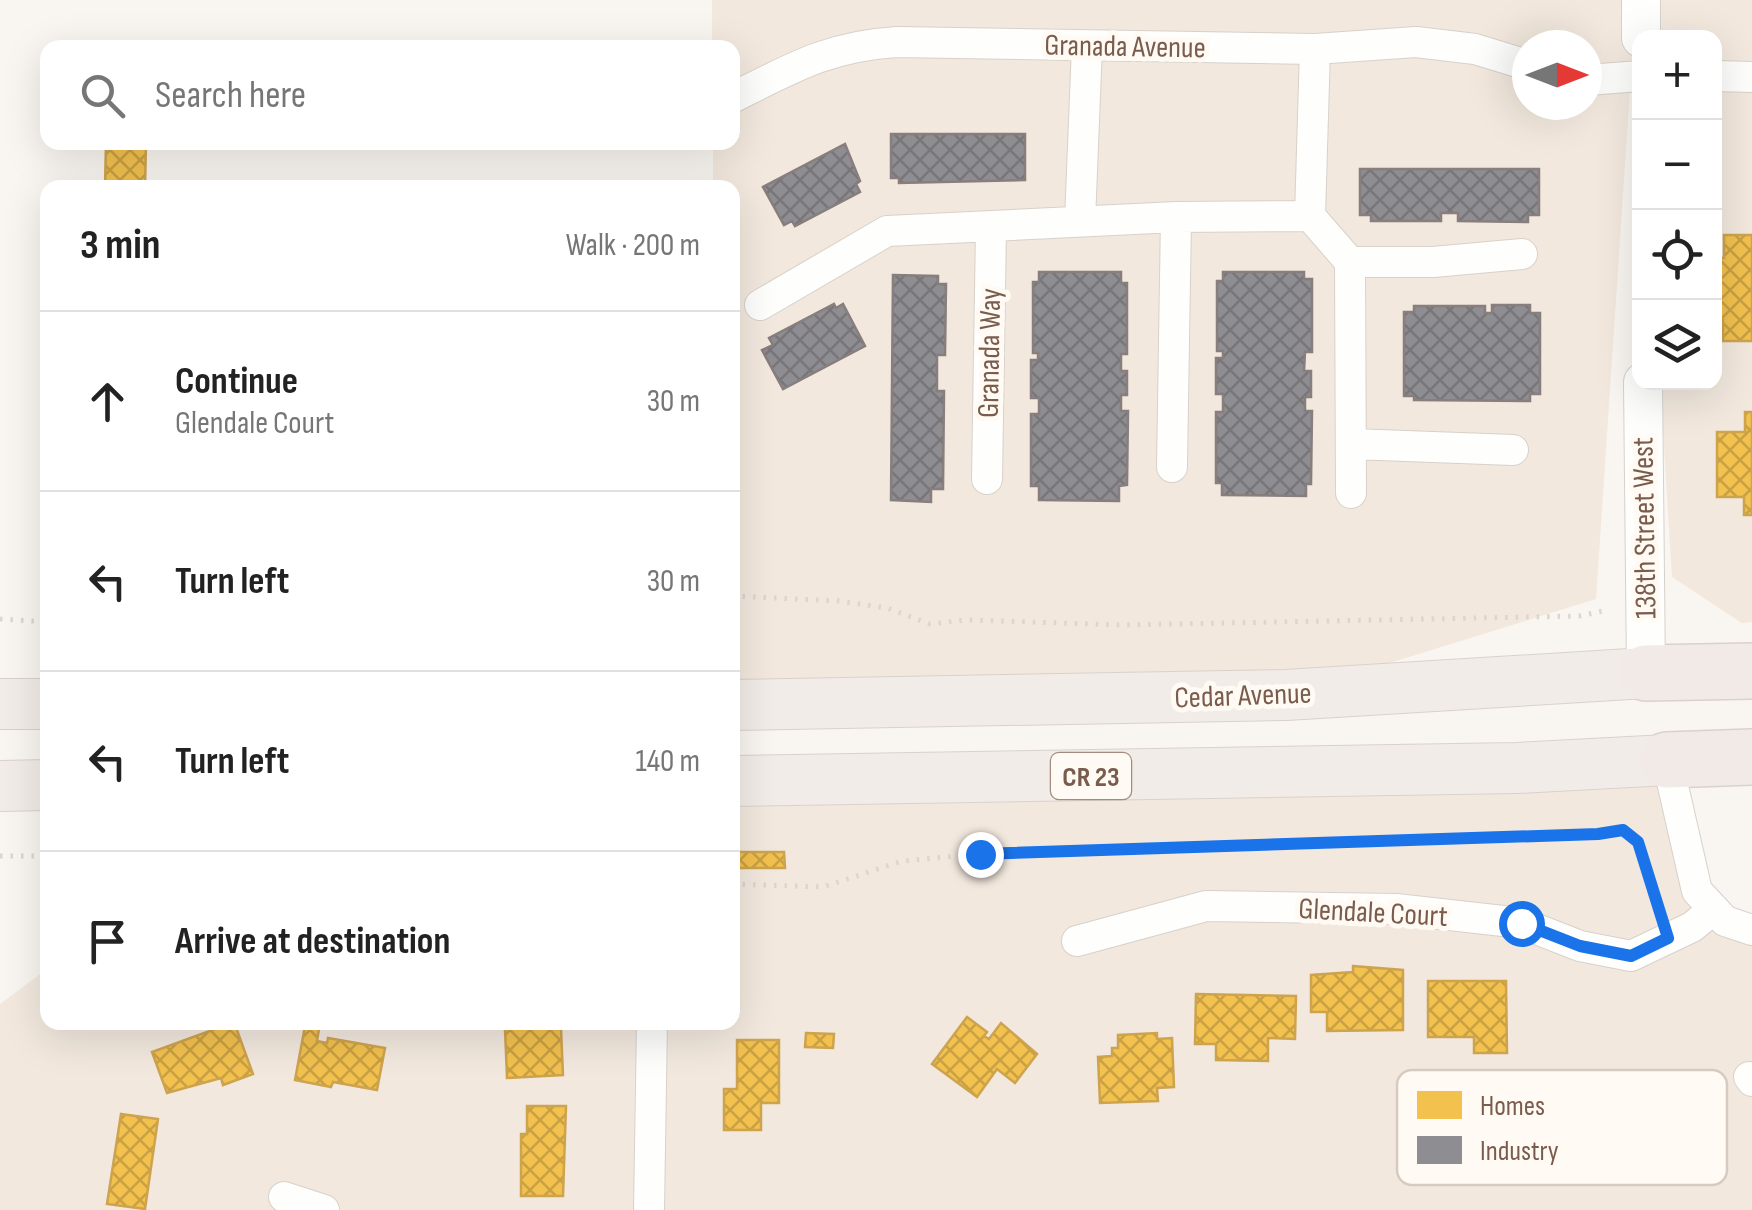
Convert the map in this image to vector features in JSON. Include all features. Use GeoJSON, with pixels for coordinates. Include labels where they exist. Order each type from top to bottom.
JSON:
{"type":"FeatureCollection","features":[{"type":"Feature","properties":{"kind":"highway","name":"Cedar Avenue"},"geometry":{"type":"LineString","coordinates":[[740,706],[1286,695],[1752,670]]}},
{"type":"Feature","properties":{"kind":"highway"},"geometry":{"type":"LineString","coordinates":[[0,704],[40,704]]}},
{"type":"Feature","properties":{"kind":"highway"},"geometry":{"type":"LineString","coordinates":[[1667,760],[1752,757]]}},
{"type":"Feature","properties":{"kind":"highway","name":"CR 23"},"geometry":{"type":"LineString","coordinates":[[740,781],[1517,768],[1667,760]]}},
{"type":"Feature","properties":{"kind":"highway"},"geometry":{"type":"LineString","coordinates":[[0,786],[40,786]]}},
{"type":"Feature","properties":{"kind":"street"},"geometry":{"type":"LineString","coordinates":[[1641,0],[1641,30]]}},
{"type":"Feature","properties":{"kind":"street","name":"Granada Avenue"},"geometry":{"type":"LineString","coordinates":[[740,94],[811,58],[868,44],[1314,49],[1416,42],[1475,49],[1512,60]]}},
{"type":"Feature","properties":{"kind":"street"},"geometry":{"type":"LineString","coordinates":[[1080,221],[1087,46]]}},
{"type":"Feature","properties":{"kind":"street"},"geometry":{"type":"LineString","coordinates":[[1314,49],[1310,216],[1350,262],[1351,493]]}},
{"type":"Feature","properties":{"kind":"street"},"geometry":{"type":"LineString","coordinates":[[1722,76],[1752,77]]}},
{"type":"Feature","properties":{"kind":"street"},"geometry":{"type":"LineString","coordinates":[[1602,81],[1632,77]]}},
{"type":"Feature","properties":{"kind":"street"},"geometry":{"type":"LineString","coordinates":[[760,305],[887,231],[1176,217],[1310,216]]}},
{"type":"Feature","properties":{"kind":"street"},"geometry":{"type":"LineString","coordinates":[[1172,467],[1176,217]]}},
{"type":"Feature","properties":{"kind":"street","name":"Granada Way"},"geometry":{"type":"LineString","coordinates":[[987,478],[991,228]]}},
{"type":"Feature","properties":{"kind":"street"},"geometry":{"type":"LineString","coordinates":[[1350,262],[1433,262],[1522,254]]}},
{"type":"Feature","properties":{"kind":"street","name":"138th Street West"},"geometry":{"type":"LineString","coordinates":[[1643,390],[1646,673]]}},
{"type":"Feature","properties":{"kind":"street"},"geometry":{"type":"LineString","coordinates":[[1352,444],[1512,450]]}},
{"type":"Feature","properties":{"kind":"street"},"geometry":{"type":"LineString","coordinates":[[1667,760],[1706,900],[1725,920],[1752,930]]}},
{"type":"Feature","properties":{"kind":"street","name":"Glendale Court"},"geometry":{"type":"LineString","coordinates":[[1077,941],[1206,906],[1396,910],[1521,923],[1580,946],[1631,956],[1692,927],[1706,900]]}},
{"type":"Feature","properties":{"kind":"street"},"geometry":{"type":"LineString","coordinates":[[648,1210],[652,1030]]}},
{"type":"Feature","properties":{"kind":"street"},"geometry":{"type":"LineString","coordinates":[[284,1198],[324,1210]]}},
{"type":"Feature","properties":{"kind":"path"},"geometry":{"type":"LineString","coordinates":[[740,596],[839,601],[887,608],[930,624],[966,620],[1123,625],[1319,622],[1579,616],[1602,612]]}},
{"type":"Feature","properties":{"kind":"path"},"geometry":{"type":"LineString","coordinates":[[0,619],[40,622]]}},
{"type":"Feature","properties":{"kind":"path"},"geometry":{"type":"LineString","coordinates":[[740,884],[823,887],[902,860],[980,854],[1598,834],[1623,830],[1638,842],[1668,938]]}},
{"type":"Feature","properties":{"kind":"path"},"geometry":{"type":"LineString","coordinates":[[0,856],[40,856]]}},
{"type":"Feature","properties":{"kind":"shaded area"},"geometry":{"type":"Polygon","coordinates":[[[712,0],[1636,0],[1596,599],[1286,695],[740,705],[740,180],[713,180],[713,150],[740,150],[740,40],[712,40],[712,0]]]}},
{"type":"Feature","properties":{"kind":"shaded area"},"geometry":{"type":"Polygon","coordinates":[[[1641,0],[1752,0],[1752,622],[1742,623],[1672,577],[1660,390],[1722,390],[1722,30],[1641,30],[1641,0]]]}},
{"type":"Feature","properties":{"kind":"shaded area"},"geometry":{"type":"Polygon","coordinates":[[[1667,760],[1698,891],[1752,929],[1752,1210],[0,1210],[0,1004],[40,974],[40,1030],[740,1030],[740,778],[1667,760]]]}},
{"type":"Feature","properties":{"kind":"building: Homes"},"geometry":{"type":"Polygon","coordinates":[[[106,150],[146,150],[145,180],[105,180],[106,150]]]}},
{"type":"Feature","properties":{"kind":"building: Homes"},"geometry":{"type":"Polygon","coordinates":[[[1724,235],[1752,235],[1752,341],[1723,341],[1724,235]]]}},
{"type":"Feature","properties":{"kind":"building: Homes"},"geometry":{"type":"Polygon","coordinates":[[[1745,412],[1752,412],[1752,515],[1744,515],[1744,497],[1717,497],[1717,432],[1745,432],[1745,412]]]}},
{"type":"Feature","properties":{"kind":"building: Homes"},"geometry":{"type":"Polygon","coordinates":[[[740,852],[784,852],[785,868],[740,868],[740,852]]]}},
{"type":"Feature","properties":{"kind":"building: Homes"},"geometry":{"type":"Polygon","coordinates":[[[1353,966],[1403,970],[1403,1030],[1327,1031],[1327,1012],[1311,1012],[1311,975],[1353,972],[1353,966]]]}},
{"type":"Feature","properties":{"kind":"building: Homes"},"geometry":{"type":"Polygon","coordinates":[[[1428,981],[1506,981],[1507,1053],[1474,1053],[1474,1037],[1428,1037],[1428,981]]]}},
{"type":"Feature","properties":{"kind":"building: Homes"},"geometry":{"type":"Polygon","coordinates":[[[1196,994],[1296,996],[1295,1039],[1268,1038],[1268,1061],[1216,1060],[1216,1044],[1195,1044],[1196,994]]]}},
{"type":"Feature","properties":{"kind":"building: Homes"},"geometry":{"type":"Polygon","coordinates":[[[967,1017],[987,1032],[984,1036],[989,1039],[1001,1023],[1037,1054],[1015,1083],[997,1069],[977,1097],[932,1064],[967,1017]]]}},
{"type":"Feature","properties":{"kind":"building: Homes"},"geometry":{"type":"Polygon","coordinates":[[[212,1030],[237,1030],[253,1074],[223,1085],[221,1078],[167,1093],[152,1052],[212,1030]]]}},
{"type":"Feature","properties":{"kind":"building: Homes"},"geometry":{"type":"Polygon","coordinates":[[[304,1030],[319,1030],[317,1041],[327,1043],[328,1038],[385,1048],[377,1090],[295,1080],[304,1030]]]}},
{"type":"Feature","properties":{"kind":"building: Homes"},"geometry":{"type":"Polygon","coordinates":[[[505,1030],[561,1030],[563,1075],[507,1078],[505,1030]]]}},
{"type":"Feature","properties":{"kind":"building: Homes"},"geometry":{"type":"Polygon","coordinates":[[[806,1033],[834,1034],[833,1048],[805,1047],[806,1033]]]}},
{"type":"Feature","properties":{"kind":"building: Homes"},"geometry":{"type":"Polygon","coordinates":[[[1157,1033],[1157,1039],[1172,1038],[1174,1087],[1157,1088],[1158,1101],[1100,1103],[1098,1057],[1112,1056],[1112,1048],[1118,1048],[1118,1035],[1157,1033]]]}},
{"type":"Feature","properties":{"kind":"building: Homes"},"geometry":{"type":"Polygon","coordinates":[[[737,1040],[779,1040],[779,1103],[761,1103],[761,1130],[724,1130],[724,1089],[737,1089],[737,1040]]]}},
{"type":"Feature","properties":{"kind":"building: Homes"},"geometry":{"type":"Polygon","coordinates":[[[527,1106],[566,1106],[563,1196],[521,1196],[521,1134],[527,1134],[527,1106]]]}},
{"type":"Feature","properties":{"kind":"building: Homes"},"geometry":{"type":"Polygon","coordinates":[[[121,1114],[158,1119],[145,1209],[107,1204],[121,1114]]]}},
{"type":"Feature","properties":{"kind":"building: Industry"},"geometry":{"type":"Polygon","coordinates":[[[891,134],[1025,134],[1025,180],[899,183],[899,178],[891,178],[891,134]]]}},
{"type":"Feature","properties":{"kind":"building: Industry"},"geometry":{"type":"Polygon","coordinates":[[[845,144],[860,181],[856,184],[860,192],[795,226],[792,221],[784,225],[763,187],[845,144]]]}},
{"type":"Feature","properties":{"kind":"building: Industry"},"geometry":{"type":"Polygon","coordinates":[[[1360,169],[1539,169],[1539,215],[1528,215],[1528,222],[1458,221],[1458,213],[1441,213],[1441,221],[1371,221],[1371,215],[1360,215],[1360,169]]]}},
{"type":"Feature","properties":{"kind":"building: Industry"},"geometry":{"type":"Polygon","coordinates":[[[1039,272],[1121,272],[1121,283],[1127,283],[1127,354],[1121,354],[1121,371],[1127,371],[1127,395],[1121,395],[1121,411],[1128,411],[1127,485],[1119,486],[1119,501],[1039,500],[1039,486],[1031,486],[1031,414],[1039,414],[1039,398],[1031,398],[1031,360],[1038,360],[1038,353],[1033,353],[1033,282],[1039,282],[1039,272]]]}},
{"type":"Feature","properties":{"kind":"building: Industry"},"geometry":{"type":"Polygon","coordinates":[[[1223,272],[1304,272],[1304,279],[1312,279],[1312,352],[1305,352],[1304,371],[1311,371],[1311,397],[1305,397],[1305,411],[1312,411],[1311,484],[1306,484],[1306,496],[1222,495],[1222,483],[1216,483],[1216,412],[1223,412],[1223,394],[1216,394],[1216,358],[1223,358],[1223,351],[1217,351],[1217,281],[1223,281],[1223,272]]]}},
{"type":"Feature","properties":{"kind":"building: Industry"},"geometry":{"type":"Polygon","coordinates":[[[893,275],[938,276],[938,284],[946,284],[945,355],[937,355],[937,391],[944,391],[943,489],[931,489],[931,502],[891,500],[893,275]]]}},
{"type":"Feature","properties":{"kind":"building: Industry"},"geometry":{"type":"Polygon","coordinates":[[[834,304],[836,308],[843,304],[865,346],[783,389],[762,350],[773,345],[769,338],[834,304]]]}},
{"type":"Feature","properties":{"kind":"building: Industry"},"geometry":{"type":"Polygon","coordinates":[[[1492,305],[1530,305],[1530,313],[1540,313],[1540,394],[1530,394],[1530,401],[1414,400],[1414,396],[1404,396],[1404,312],[1414,312],[1414,306],[1485,306],[1485,313],[1492,313],[1492,305]]]}},
{"type":"Feature","properties":{"kind":"route"},"geometry":{"type":"LineString","coordinates":[[980,854],[1598,834],[1623,830],[1638,842],[1668,938],[1631,956],[1580,946],[1521,923]]}}]}
